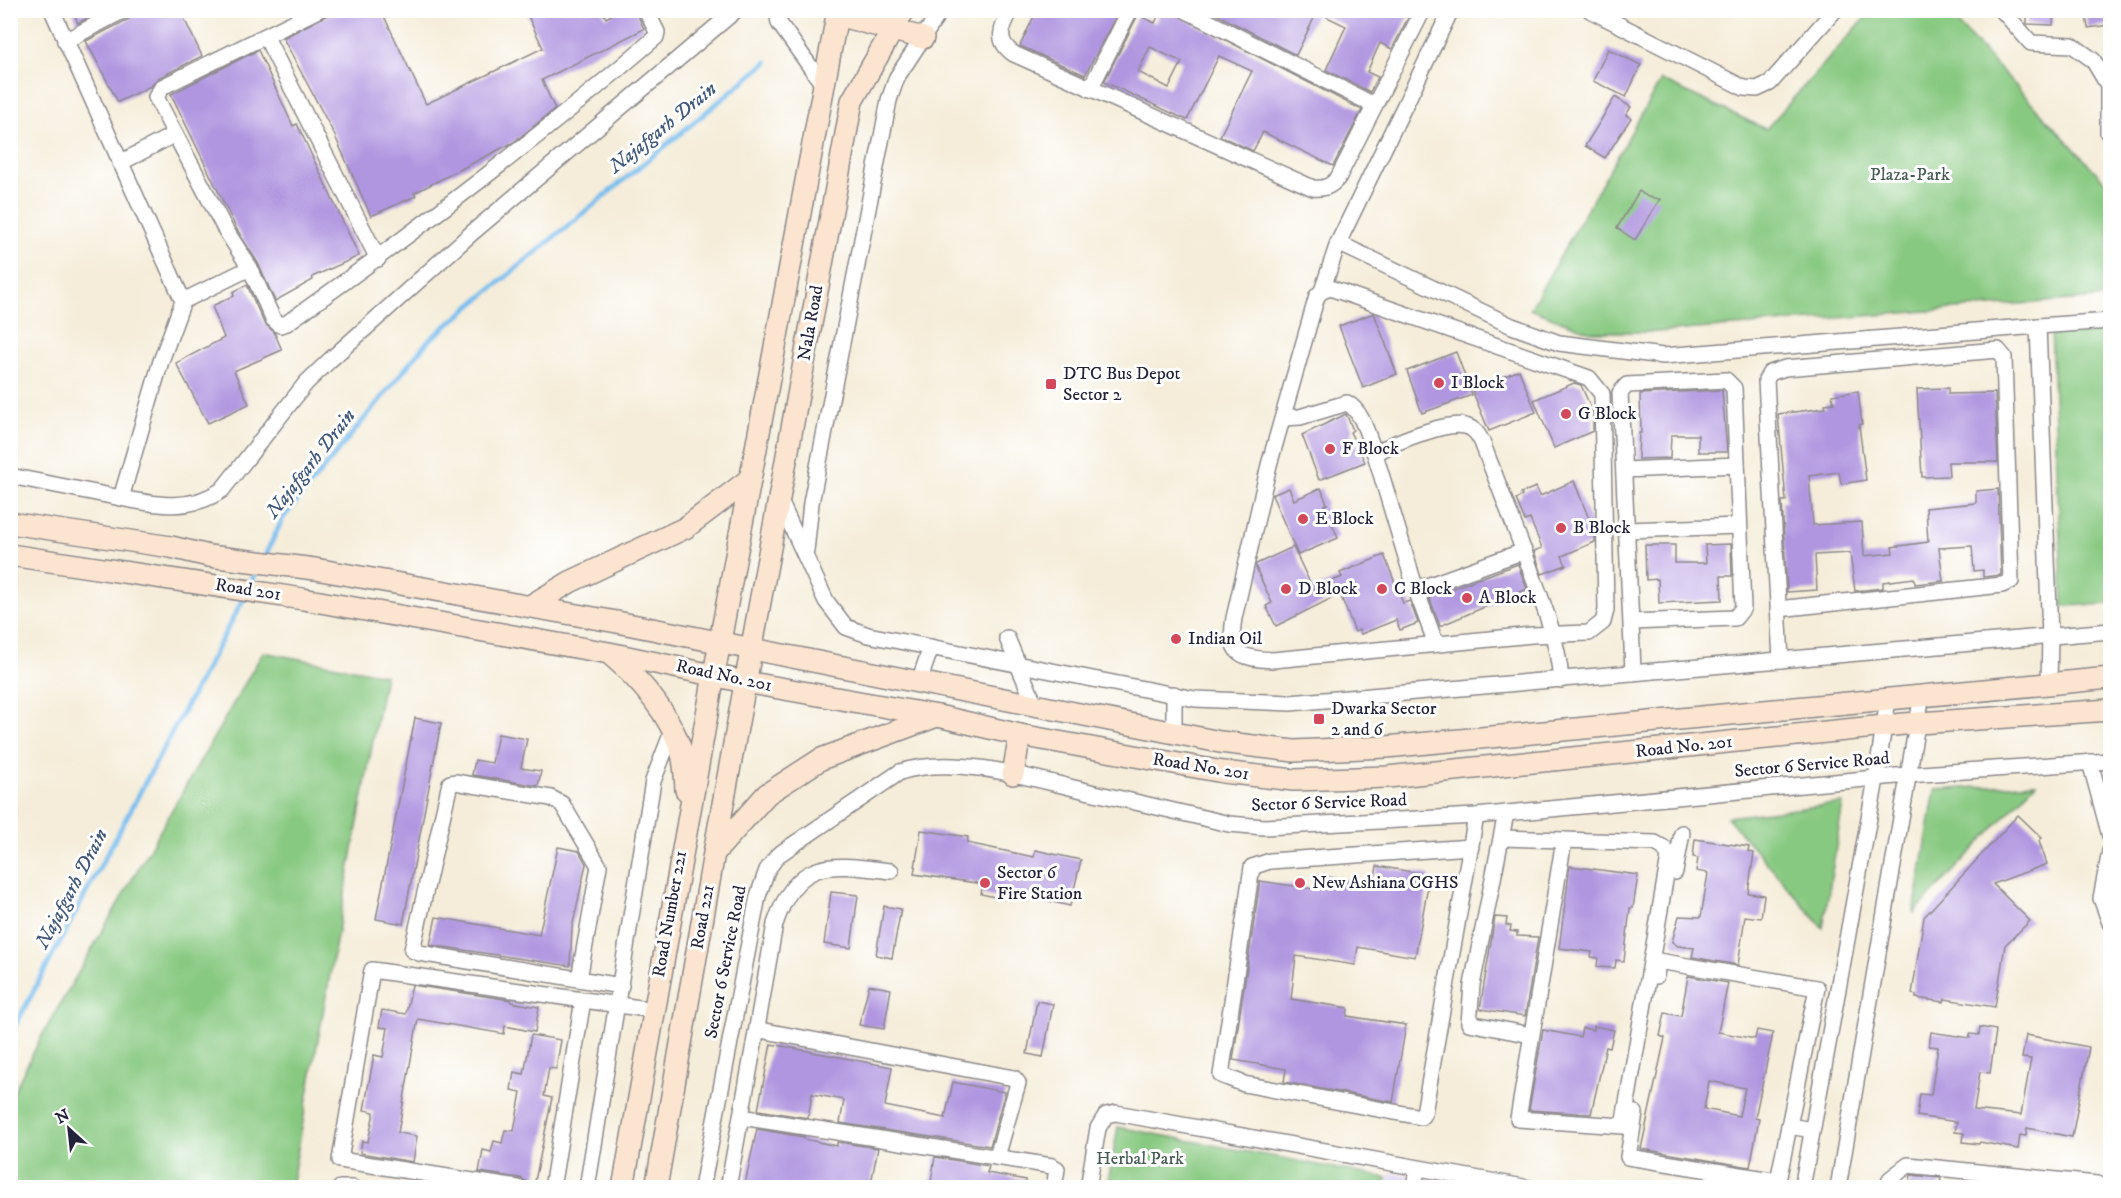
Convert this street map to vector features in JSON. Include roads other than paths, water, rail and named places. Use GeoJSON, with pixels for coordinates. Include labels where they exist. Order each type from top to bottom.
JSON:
{"type":"FeatureCollection","features":[{"type":"Feature","properties":{"kind":"main road","name":"Nala Road"},"geometry":{"type":"LineString","coordinates":[[752,647],[852,101],[904,10]]}},
{"type":"Feature","properties":{"kind":"main road","name":"Nala Road"},"geometry":{"type":"LineString","coordinates":[[720,641],[838,13]]}},
{"type":"Feature","properties":{"kind":"main road"},"geometry":{"type":"LineString","coordinates":[[838,13],[923,38]]}},
{"type":"Feature","properties":{"kind":"main road"},"geometry":{"type":"LineString","coordinates":[[530,606],[570,582],[685,528],[750,479]]}},
{"type":"Feature","properties":{"kind":"main road","name":"Road 201"},"geometry":{"type":"LineString","coordinates":[[10,523],[171,547],[209,556],[315,569],[720,641]]}},
{"type":"Feature","properties":{"kind":"main road","name":"Road 201"},"geometry":{"type":"LineString","coordinates":[[10,555],[303,598]]}},
{"type":"Feature","properties":{"kind":"main road","name":"Road No. 201"},"geometry":{"type":"LineString","coordinates":[[303,598],[609,653],[745,682],[938,716],[1020,735],[1222,772],[1294,780],[1388,777],[1884,726],[2110,710]]}},
{"type":"Feature","properties":{"kind":"main road","name":"Road No. 201"},"geometry":{"type":"LineString","coordinates":[[720,641],[1220,742],[1293,751],[1374,747],[2110,678]]}},
{"type":"Feature","properties":{"kind":"main road","name":"Road Number 221"},"geometry":{"type":"LineString","coordinates":[[623,1188],[688,808],[716,674],[720,641]]}},
{"type":"Feature","properties":{"kind":"main road","name":"Road 221"},"geometry":{"type":"LineString","coordinates":[[656,1188],[752,647]]}},
{"type":"Feature","properties":{"kind":"main road"},"geometry":{"type":"LineString","coordinates":[[609,653],[639,680],[657,704],[681,748],[688,808]]}},
{"type":"Feature","properties":{"kind":"main road"},"geometry":{"type":"LineString","coordinates":[[714,853],[767,794],[821,759],[938,716]]}},
{"type":"Feature","properties":{"kind":"main road"},"geometry":{"type":"LineString","coordinates":[[1013,774],[1020,735]]}},
{"type":"Feature","properties":{"kind":"street"},"geometry":{"type":"LineString","coordinates":[[52,10],[183,301]]}},
{"type":"Feature","properties":{"kind":"street"},"geometry":{"type":"LineString","coordinates":[[65,41],[124,10]]}},
{"type":"Feature","properties":{"kind":"street"},"geometry":{"type":"LineString","coordinates":[[318,10],[162,87],[156,96],[225,229],[250,268],[273,319],[280,325],[287,323],[378,259],[561,119],[656,37],[657,32],[646,10]]}},
{"type":"Feature","properties":{"kind":"street"},"geometry":{"type":"LineString","coordinates":[[10,476],[121,498],[182,506],[208,500],[222,490],[306,383],[330,360],[473,232],[736,10]]}},
{"type":"Feature","properties":{"kind":"street"},"geometry":{"type":"LineString","coordinates":[[777,10],[779,23],[824,86]]}},
{"type":"Feature","properties":{"kind":"street"},"geometry":{"type":"LineString","coordinates":[[806,554],[811,503],[889,100],[897,77],[941,10]]}},
{"type":"Feature","properties":{"kind":"street"},"geometry":{"type":"LineString","coordinates":[[1011,10],[1001,28],[1001,39],[1006,48],[1044,69],[1313,188],[1322,189],[1331,186],[1338,178],[1423,10]]}},
{"type":"Feature","properties":{"kind":"street"},"geometry":{"type":"LineString","coordinates":[[1090,89],[1130,10]]}},
{"type":"Feature","properties":{"kind":"street"},"geometry":{"type":"LineString","coordinates":[[1185,10],[1374,105]]}},
{"type":"Feature","properties":{"kind":"street"},"geometry":{"type":"LineString","coordinates":[[1322,291],[1339,289],[1589,378],[1597,385],[1602,394],[1604,429],[1606,610],[1603,622],[1589,633],[1436,644],[1273,660],[1251,657],[1235,649],[1231,638],[1267,475],[1317,296],[1322,291],[1338,243],[1451,10]]}},
{"type":"Feature","properties":{"kind":"street"},"geometry":{"type":"LineString","coordinates":[[1590,10],[1743,88],[1757,89],[1770,83],[1835,10]]}},
{"type":"Feature","properties":{"kind":"street"},"geometry":{"type":"LineString","coordinates":[[2002,10],[2031,43],[2072,45],[2093,60],[2108,85],[2108,133],[2110,135]]}},
{"type":"Feature","properties":{"kind":"street"},"geometry":{"type":"LineString","coordinates":[[266,37],[338,185],[378,259]]}},
{"type":"Feature","properties":{"kind":"street"},"geometry":{"type":"LineString","coordinates":[[120,163],[176,134]]}},
{"type":"Feature","properties":{"kind":"street"},"geometry":{"type":"LineString","coordinates":[[1338,243],[1512,326],[1559,343],[1616,352],[1663,356],[2110,321]]}},
{"type":"Feature","properties":{"kind":"street"},"geometry":{"type":"LineString","coordinates":[[121,498],[161,361],[183,301],[250,268]]}},
{"type":"Feature","properties":{"kind":"street"},"geometry":{"type":"LineString","coordinates":[[2038,327],[2049,684]]}},
{"type":"Feature","properties":{"kind":"street"},"geometry":{"type":"LineString","coordinates":[[1778,609],[2002,585],[2011,580],[2004,357],[1998,350],[1796,367],[1770,373],[1766,380],[1778,609],[1781,660]]}},
{"type":"Feature","properties":{"kind":"street"},"geometry":{"type":"LineString","coordinates":[[1631,622],[1735,618],[1743,608],[1734,388],[1726,380],[1627,385],[1620,393],[1633,674]]}},
{"type":"Feature","properties":{"kind":"street"},"geometry":{"type":"LineString","coordinates":[[1283,418],[1300,417],[1347,403],[1354,406],[1375,454],[1416,590],[1436,644]]}},
{"type":"Feature","properties":{"kind":"street"},"geometry":{"type":"LineString","coordinates":[[1375,454],[1398,443],[1450,425],[1472,428],[1482,442],[1554,634],[1559,653],[1561,680]]}},
{"type":"Feature","properties":{"kind":"street"},"geometry":{"type":"LineString","coordinates":[[1624,470],[1737,465]]}},
{"type":"Feature","properties":{"kind":"street"},"geometry":{"type":"LineString","coordinates":[[779,499],[806,554],[816,584],[834,613],[846,627],[868,635],[1195,699],[1290,703],[2110,631]]}},
{"type":"Feature","properties":{"kind":"street"},"geometry":{"type":"LineString","coordinates":[[1627,530],[1739,526]]}},
{"type":"Feature","properties":{"kind":"street"},"geometry":{"type":"LineString","coordinates":[[1416,590],[1524,551]]}},
{"type":"Feature","properties":{"kind":"street"},"geometry":{"type":"LineString","coordinates":[[1007,638],[1035,705]]}},
{"type":"Feature","properties":{"kind":"street"},"geometry":{"type":"LineString","coordinates":[[919,682],[931,647]]}},
{"type":"Feature","properties":{"kind":"street"},"geometry":{"type":"LineString","coordinates":[[1174,694],[1174,733]]}},
{"type":"Feature","properties":{"kind":"street"},"geometry":{"type":"LineString","coordinates":[[1838,1188],[1922,695]]}},
{"type":"Feature","properties":{"kind":"street"},"geometry":{"type":"LineString","coordinates":[[1802,1188],[1876,779],[1888,699]]}},
{"type":"Feature","properties":{"kind":"street"},"geometry":{"type":"LineString","coordinates":[[587,1188],[619,1005],[653,781],[672,732]]}},
{"type":"Feature","properties":{"kind":"street","name":"Sector 6 Service Road"},"geometry":{"type":"LineString","coordinates":[[702,1188],[758,896],[767,870],[778,855],[900,772],[912,768],[964,767],[1013,774],[1244,826],[1476,816],[1907,775],[2110,761]]}},
{"type":"Feature","properties":{"kind":"street"},"geometry":{"type":"LineString","coordinates":[[2090,762],[2110,836]]}},
{"type":"Feature","properties":{"kind":"street"},"geometry":{"type":"LineString","coordinates":[[579,980],[599,866],[562,804],[551,798],[450,783],[412,950],[579,980],[621,986]]}},
{"type":"Feature","properties":{"kind":"street"},"geometry":{"type":"LineString","coordinates":[[1506,813],[1472,985],[1469,1023],[1531,1035]]}},
{"type":"Feature","properties":{"kind":"street"},"geometry":{"type":"LineString","coordinates":[[1471,847],[1270,861],[1252,867],[1221,1075],[1244,1084],[1421,1117],[1471,847],[1476,816]]}},
{"type":"Feature","properties":{"kind":"street"},"geometry":{"type":"LineString","coordinates":[[1658,961],[1816,988],[1778,1181],[1628,1157],[1658,961],[1682,833]]}},
{"type":"Feature","properties":{"kind":"street"},"geometry":{"type":"LineString","coordinates":[[1502,838],[1564,840],[1655,843],[1664,848],[1668,857],[1623,1126],[1518,1119],[1564,840]]}},
{"type":"Feature","properties":{"kind":"street"},"geometry":{"type":"LineString","coordinates":[[2110,851],[2101,898],[2110,922]]}},
{"type":"Feature","properties":{"kind":"street"},"geometry":{"type":"LineString","coordinates":[[728,1188],[775,924],[781,907],[793,887],[806,876],[825,867],[838,865],[891,872]]}},
{"type":"Feature","properties":{"kind":"street"},"geometry":{"type":"LineString","coordinates":[[518,1188],[340,1160],[372,970],[654,1010]]}},
{"type":"Feature","properties":{"kind":"street"},"geometry":{"type":"LineString","coordinates":[[552,1188],[583,1000]]}},
{"type":"Feature","properties":{"kind":"street"},"geometry":{"type":"LineString","coordinates":[[756,1033],[763,1030],[1014,1078],[1018,1083],[997,1158]]}},
{"type":"Feature","properties":{"kind":"street"},"geometry":{"type":"LineString","coordinates":[[1088,1188],[1098,1128],[1106,1115],[1116,1113],[1529,1188]]}},
{"type":"Feature","properties":{"kind":"street"},"geometry":{"type":"LineString","coordinates":[[741,1117],[1055,1166],[1057,1173],[1054,1188]]}},
{"type":"Feature","properties":{"kind":"street"},"geometry":{"type":"LineString","coordinates":[[1788,1126],[1812,1130]]}},
{"type":"Feature","properties":{"kind":"street"},"geometry":{"type":"LineString","coordinates":[[1888,1188],[1890,1179],[1908,1165],[2097,1184],[2106,1188]]}},
{"type":"Feature","properties":{"kind":"street"},"geometry":{"type":"LineString","coordinates":[[1414,1188],[1417,1168]]}},
{"type":"Feature","properties":{"kind":"street"},"geometry":{"type":"LineString","coordinates":[[340,1188],[353,1188]]}},
{"type":"Feature","properties":{"kind":"waterway","name":"Najafgarh Drain"},"geometry":{"type":"LineString","coordinates":[[264,558],[283,518],[428,341],[767,62]]}},
{"type":"Feature","properties":{"kind":"waterway","name":"Najafgarh Drain"},"geometry":{"type":"LineString","coordinates":[[250,585],[259,566]]}},
{"type":"Feature","properties":{"kind":"waterway","name":"Najafgarh Drain"},"geometry":{"type":"LineString","coordinates":[[10,1035],[245,596]]}},
{"type":"Feature","properties":{"kind":"place","name":"I Block"},"geometry":{"type":"Point","coordinates":[1439,383]}},
{"type":"Feature","properties":{"kind":"place","name":"DTC Bus Depot Sector 2"},"geometry":{"type":"Point","coordinates":[1051,384]}},
{"type":"Feature","properties":{"kind":"place","name":"G Block"},"geometry":{"type":"Point","coordinates":[1566,414]}},
{"type":"Feature","properties":{"kind":"place","name":"F Block"},"geometry":{"type":"Point","coordinates":[1330,449]}},
{"type":"Feature","properties":{"kind":"place","name":"E Block"},"geometry":{"type":"Point","coordinates":[1303,519]}},
{"type":"Feature","properties":{"kind":"place","name":"B Block"},"geometry":{"type":"Point","coordinates":[1561,528]}},
{"type":"Feature","properties":{"kind":"place","name":"D Block"},"geometry":{"type":"Point","coordinates":[1286,589]}},
{"type":"Feature","properties":{"kind":"place","name":"C Block"},"geometry":{"type":"Point","coordinates":[1382,589]}},
{"type":"Feature","properties":{"kind":"place","name":"A Block"},"geometry":{"type":"Point","coordinates":[1467,598]}},
{"type":"Feature","properties":{"kind":"place","name":"Indian Oil"},"geometry":{"type":"Point","coordinates":[1176,639]}},
{"type":"Feature","properties":{"kind":"place","name":"Dwarka Sector 2 and 6"},"geometry":{"type":"Point","coordinates":[1319,719]}},
{"type":"Feature","properties":{"kind":"place","name":"Sector 6 Fire Station"},"geometry":{"type":"Point","coordinates":[985,883]}},
{"type":"Feature","properties":{"kind":"place","name":"New Ashiana CGHS"},"geometry":{"type":"Point","coordinates":[1300,883]}},
{"type":"Feature","properties":{"kind":"park label","name":"Plaza-Park"},"geometry":{"type":"Point","coordinates":[1910,175]}},
{"type":"Feature","properties":{"kind":"park label","name":"Herbal Park"},"geometry":{"type":"Point","coordinates":[1140,1159]}}]}
